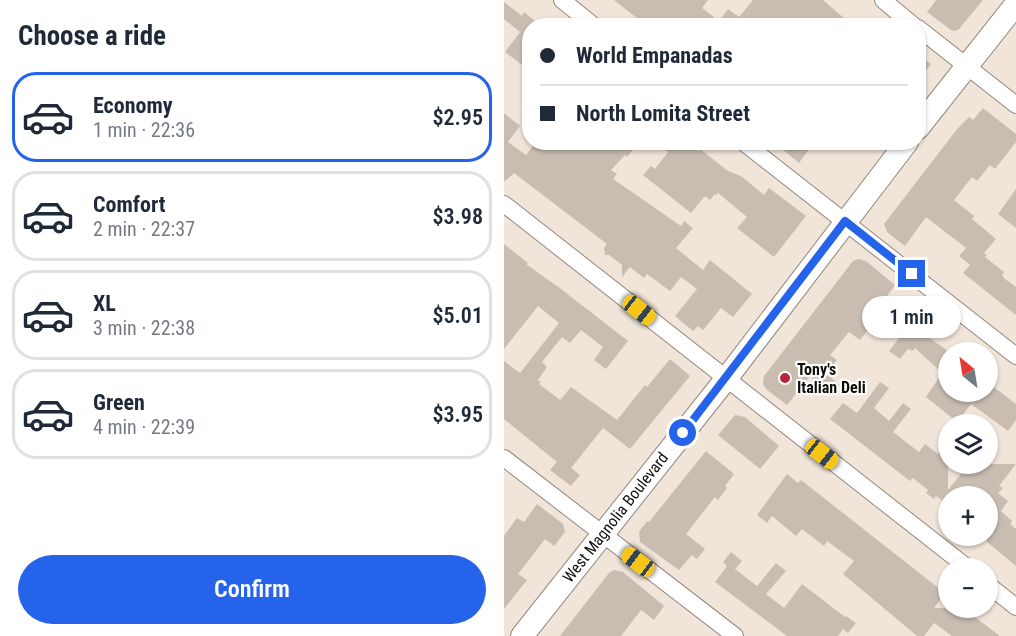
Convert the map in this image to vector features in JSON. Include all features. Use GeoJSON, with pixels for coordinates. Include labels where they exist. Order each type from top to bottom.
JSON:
{"type":"FeatureCollection","features":[{"type":"Feature","properties":{"kind":"main road"},"geometry":{"type":"LineString","coordinates":[[926,118],[1016,4]]}},
{"type":"Feature","properties":{"kind":"main road","name":"West Magnolia Boulevard"},"geometry":{"type":"LineString","coordinates":[[522,636],[726,378],[901,150]]}},
{"type":"Feature","properties":{"kind":"street"},"geometry":{"type":"LineString","coordinates":[[562,0],[584,18]]}},
{"type":"Feature","properties":{"kind":"street"},"geometry":{"type":"LineString","coordinates":[[882,0],[904,18]]}},
{"type":"Feature","properties":{"kind":"street"},"geometry":{"type":"LineString","coordinates":[[926,34],[1016,105]]}},
{"type":"Feature","properties":{"kind":"street"},"geometry":{"type":"LineString","coordinates":[[753,150],[1016,356]]}},
{"type":"Feature","properties":{"kind":"street"},"geometry":{"type":"LineString","coordinates":[[504,204],[955,558]]}},
{"type":"Feature","properties":{"kind":"street"},"geometry":{"type":"LineString","coordinates":[[504,458],[735,636]]}},
{"type":"Feature","properties":{"kind":"street"},"geometry":{"type":"LineString","coordinates":[[998,593],[1016,607]]}},
{"type":"Feature","properties":{"kind":"building"},"geometry":{"type":"Polygon","coordinates":[[[614,0],[708,0],[702,8],[714,17],[713,18],[637,18],[614,0]]]}},
{"type":"Feature","properties":{"kind":"building"},"geometry":{"type":"Polygon","coordinates":[[[753,0],[823,0],[844,18],[721,18],[728,9],[739,17],[753,0]]]}},
{"type":"Feature","properties":{"kind":"building"},"geometry":{"type":"Polygon","coordinates":[[[936,0],[983,0],[955,31],[927,12],[936,0]]]}},
{"type":"Feature","properties":{"kind":"building"},"geometry":{"type":"Polygon","coordinates":[[[504,2],[522,16],[524,12],[531,18],[522,18],[522,65],[505,52],[520,32],[504,19],[504,2]]]}},
{"type":"Feature","properties":{"kind":"building"},"geometry":{"type":"Polygon","coordinates":[[[926,60],[931,64],[926,71],[926,60]]]}},
{"type":"Feature","properties":{"kind":"building"},"geometry":{"type":"Polygon","coordinates":[[[983,108],[1016,134],[1016,142],[995,169],[990,165],[977,181],[972,177],[954,200],[974,216],[972,219],[996,239],[984,253],[987,255],[985,257],[1004,272],[1002,275],[1005,279],[1016,287],[1016,315],[963,273],[970,265],[959,256],[966,248],[926,217],[905,246],[887,232],[884,224],[958,128],[969,117],[973,120],[983,108]]]}},
{"type":"Feature","properties":{"kind":"building"},"geometry":{"type":"Polygon","coordinates":[[[504,113],[520,126],[508,142],[526,155],[530,150],[633,150],[611,170],[617,174],[613,179],[681,226],[684,221],[693,228],[676,248],[703,270],[710,260],[752,294],[733,317],[721,308],[703,330],[698,326],[693,331],[675,316],[697,289],[681,277],[670,291],[647,274],[644,278],[630,267],[622,277],[622,265],[609,255],[605,255],[604,248],[607,244],[514,173],[504,182],[504,113]]]}},
{"type":"Feature","properties":{"kind":"building"},"geometry":{"type":"Polygon","coordinates":[[[666,150],[701,150],[728,171],[741,176],[764,195],[769,188],[806,216],[774,257],[737,228],[747,217],[718,193],[710,200],[705,196],[691,213],[643,175],[651,166],[655,169],[668,152],[666,150]]]}},
{"type":"Feature","properties":{"kind":"building"},"geometry":{"type":"Polygon","coordinates":[[[783,150],[808,150],[799,163],[783,150]]]}},
{"type":"Feature","properties":{"kind":"building"},"geometry":{"type":"Polygon","coordinates":[[[1016,189],[1016,228],[998,214],[1016,189]]]}},
{"type":"Feature","properties":{"kind":"building"},"geometry":{"type":"Polygon","coordinates":[[[504,244],[528,263],[526,264],[628,341],[606,369],[594,360],[603,347],[581,330],[570,343],[562,337],[542,362],[547,367],[538,380],[541,382],[539,384],[560,400],[571,387],[617,420],[645,385],[647,387],[670,359],[690,376],[630,449],[603,428],[571,468],[580,475],[571,486],[550,470],[557,462],[504,419],[504,361],[520,373],[559,323],[538,306],[504,349],[504,244]]]}},
{"type":"Feature","properties":{"kind":"building"},"geometry":{"type":"Polygon","coordinates":[[[858,259],[866,261],[895,285],[874,314],[878,317],[860,340],[849,332],[830,355],[837,360],[826,374],[840,385],[833,395],[810,376],[787,405],[766,389],[763,384],[764,376],[853,261],[858,259]]]}},
{"type":"Feature","properties":{"kind":"building"},"geometry":{"type":"Polygon","coordinates":[[[910,324],[938,344],[938,369],[915,348],[913,351],[908,349],[900,359],[889,351],[910,324]]]}},
{"type":"Feature","properties":{"kind":"building"},"geometry":{"type":"Polygon","coordinates":[[[938,379],[938,402],[998,402],[998,390],[1016,404],[1016,420],[1008,431],[998,424],[998,414],[985,414],[971,404],[963,414],[947,414],[926,397],[938,379]]]}},
{"type":"Feature","properties":{"kind":"building"},"geometry":{"type":"Polygon","coordinates":[[[880,382],[889,388],[874,408],[889,421],[903,403],[911,409],[893,432],[919,452],[925,444],[938,454],[938,474],[948,474],[948,486],[938,486],[938,498],[936,496],[934,499],[926,493],[928,490],[913,478],[910,481],[830,419],[843,403],[857,413],[880,382]]]}},
{"type":"Feature","properties":{"kind":"building"},"geometry":{"type":"Polygon","coordinates":[[[735,415],[745,417],[779,446],[760,469],[718,435],[735,415]]]}},
{"type":"Feature","properties":{"kind":"building"},"geometry":{"type":"Polygon","coordinates":[[[706,451],[734,474],[718,500],[715,497],[686,534],[705,549],[697,559],[692,555],[679,570],[640,542],[639,532],[706,451]]]}},
{"type":"Feature","properties":{"kind":"building"},"geometry":{"type":"Polygon","coordinates":[[[998,464],[1016,464],[999,486],[1003,488],[998,493],[998,486],[951,486],[961,474],[998,474],[998,464]]]}},
{"type":"Feature","properties":{"kind":"building"},"geometry":{"type":"Polygon","coordinates":[[[787,474],[798,483],[801,480],[938,588],[938,603],[934,608],[938,608],[938,618],[976,618],[1000,636],[952,636],[934,623],[924,636],[917,636],[843,574],[854,561],[827,541],[824,546],[802,529],[796,536],[772,516],[767,523],[757,515],[787,474]]]}},
{"type":"Feature","properties":{"kind":"building"},"geometry":{"type":"Polygon","coordinates":[[[998,493],[1008,501],[1001,511],[1012,521],[1010,524],[1016,529],[1016,566],[992,546],[998,546],[998,493]]]}},
{"type":"Feature","properties":{"kind":"building"},"geometry":{"type":"Polygon","coordinates":[[[537,504],[563,524],[565,532],[554,546],[545,539],[518,574],[527,580],[504,609],[504,536],[517,518],[524,522],[537,504]]]}},
{"type":"Feature","properties":{"kind":"building"},"geometry":{"type":"Polygon","coordinates":[[[731,552],[742,561],[735,569],[757,586],[776,563],[786,571],[766,594],[784,608],[802,584],[856,623],[848,633],[843,629],[838,636],[787,636],[715,582],[727,566],[723,562],[731,552]]]}},
{"type":"Feature","properties":{"kind":"building"},"geometry":{"type":"Polygon","coordinates":[[[614,570],[623,572],[664,606],[654,620],[641,610],[621,636],[560,636],[609,573],[614,570]]]}},
{"type":"Feature","properties":{"kind":"place","name":"Tony's Italian Deli"},"geometry":{"type":"Point","coordinates":[785,378]}},
{"type":"Feature","properties":{"kind":"route"},"geometry":{"type":"LineString","coordinates":[[683,433],[845,221],[912,274]]}}]}
